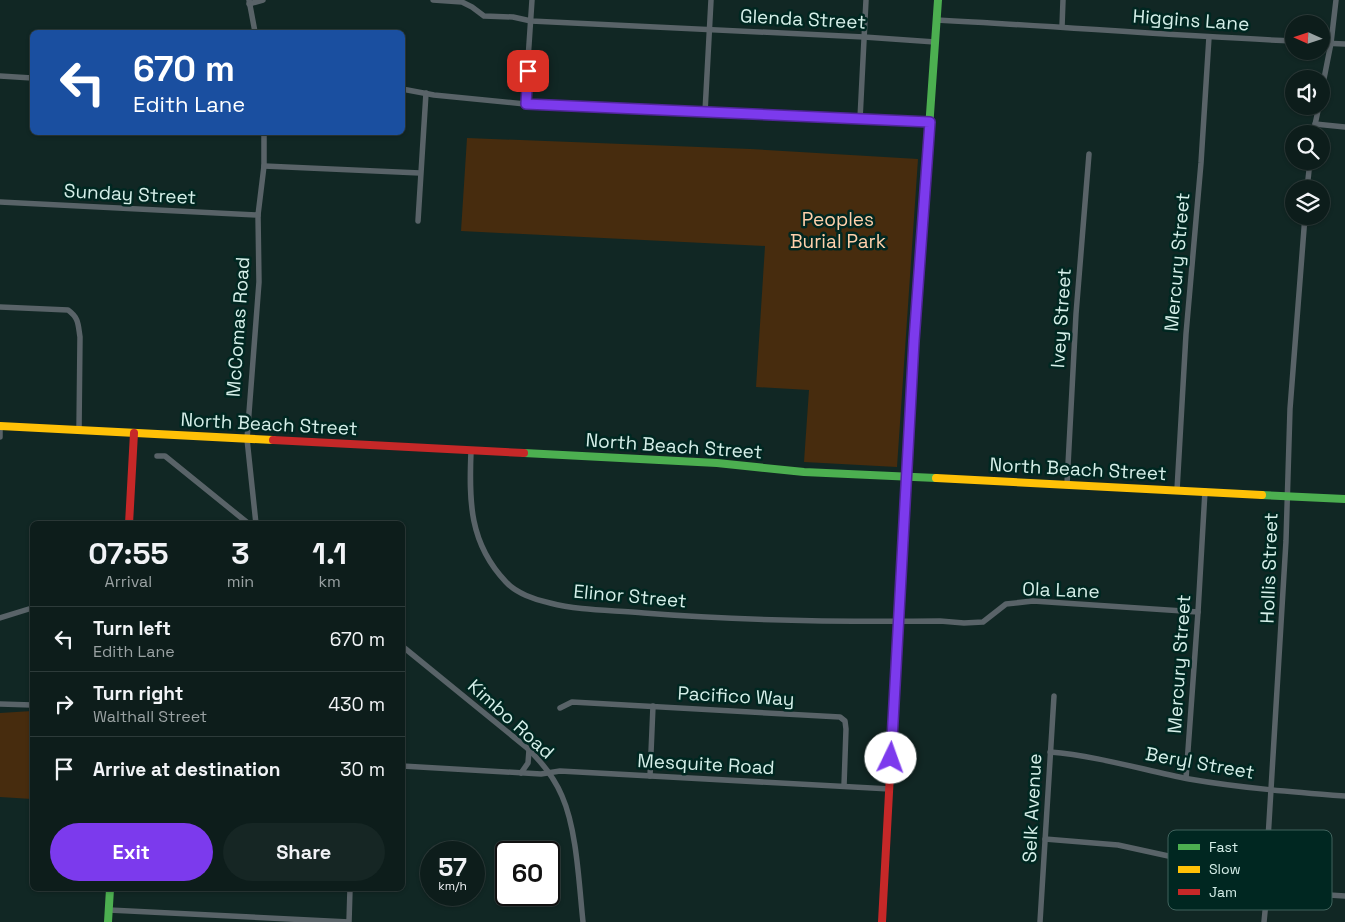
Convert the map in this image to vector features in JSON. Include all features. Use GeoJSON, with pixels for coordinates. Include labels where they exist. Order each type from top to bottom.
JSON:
{"type":"FeatureCollection","features":[{"type":"Feature","properties":{"kind":"main road"},"geometry":{"type":"LineString","coordinates":[[882,922],[914,341],[938,0]]}},
{"type":"Feature","properties":{"kind":"main road","name":"North Beach Street"},"geometry":{"type":"LineString","coordinates":[[0,426],[717,463],[804,472],[907,478],[1067,484],[1345,499]]}},
{"type":"Feature","properties":{"kind":"main road"},"geometry":{"type":"LineString","coordinates":[[129,521],[134,433]]}},
{"type":"Feature","properties":{"kind":"main road"},"geometry":{"type":"LineString","coordinates":[[108,922],[110,891]]}},
{"type":"Feature","properties":{"kind":"street"},"geometry":{"type":"LineString","coordinates":[[254,30],[249,2],[263,0]]}},
{"type":"Feature","properties":{"kind":"street","name":"Glenda Street"},"geometry":{"type":"LineString","coordinates":[[433,0],[462,2],[484,16],[531,21],[864,36],[935,42]]}},
{"type":"Feature","properties":{"kind":"street"},"geometry":{"type":"LineString","coordinates":[[526,104],[532,0]]}},
{"type":"Feature","properties":{"kind":"street"},"geometry":{"type":"LineString","coordinates":[[705,112],[711,0]]}},
{"type":"Feature","properties":{"kind":"street"},"geometry":{"type":"LineString","coordinates":[[860,119],[866,0]]}},
{"type":"Feature","properties":{"kind":"street"},"geometry":{"type":"LineString","coordinates":[[1062,26],[1063,0]]}},
{"type":"Feature","properties":{"kind":"street"},"geometry":{"type":"LineString","coordinates":[[1326,70],[1336,0]]}},
{"type":"Feature","properties":{"kind":"street","name":"Higgins Lane"},"geometry":{"type":"LineString","coordinates":[[937,20],[1062,26],[1208,38],[1285,42]]}},
{"type":"Feature","properties":{"kind":"street","name":"Mercury Street"},"geometry":{"type":"LineString","coordinates":[[1177,490],[1186,334],[1201,163],[1208,38]]}},
{"type":"Feature","properties":{"kind":"street"},"geometry":{"type":"LineString","coordinates":[[1331,43],[1345,44]]}},
{"type":"Feature","properties":{"kind":"street"},"geometry":{"type":"LineString","coordinates":[[0,76],[30,78]]}},
{"type":"Feature","properties":{"kind":"street"},"geometry":{"type":"LineString","coordinates":[[405,90],[526,104],[930,122]]}},
{"type":"Feature","properties":{"kind":"street"},"geometry":{"type":"LineString","coordinates":[[418,221],[426,93]]}},
{"type":"Feature","properties":{"kind":"street"},"geometry":{"type":"LineString","coordinates":[[1317,115],[1315,124],[1345,127]]}},
{"type":"Feature","properties":{"kind":"street","name":"McComas Road"},"geometry":{"type":"LineString","coordinates":[[256,521],[247,439],[259,282],[258,216],[264,166],[264,135]]}},
{"type":"Feature","properties":{"kind":"street","name":"Ivey Street"},"geometry":{"type":"LineString","coordinates":[[1067,484],[1076,314],[1089,154]]}},
{"type":"Feature","properties":{"kind":"street"},"geometry":{"type":"LineString","coordinates":[[264,166],[420,173]]}},
{"type":"Feature","properties":{"kind":"street","name":"Sunday Street"},"geometry":{"type":"LineString","coordinates":[[0,202],[258,216]]}},
{"type":"Feature","properties":{"kind":"street","name":"Hollis Street"},"geometry":{"type":"LineString","coordinates":[[1269,830],[1286,542],[1290,409],[1304,225]]}},
{"type":"Feature","properties":{"kind":"street"},"geometry":{"type":"LineString","coordinates":[[0,307],[68,310],[75,315],[80,337],[79,430]]}},
{"type":"Feature","properties":{"kind":"street"},"geometry":{"type":"LineString","coordinates":[[0,426],[0,437]]}},
{"type":"Feature","properties":{"kind":"street","name":"Elinor Street"},"geometry":{"type":"LineString","coordinates":[[471,451],[471,508],[474,526],[480,543],[488,559],[506,583],[524,594],[550,603],[573,607],[678,616],[899,621]]}},
{"type":"Feature","properties":{"kind":"street"},"geometry":{"type":"LineString","coordinates":[[157,456],[165,456],[245,521]]}},
{"type":"Feature","properties":{"kind":"street","name":"Mercury Street"},"geometry":{"type":"LineString","coordinates":[[1186,778],[1198,612],[1204,491]]}},
{"type":"Feature","properties":{"kind":"street","name":"Ola Lane"},"geometry":{"type":"LineString","coordinates":[[899,621],[983,622],[1006,604],[1033,601],[1198,612]]}},
{"type":"Feature","properties":{"kind":"street"},"geometry":{"type":"LineString","coordinates":[[0,618],[30,609]]}},
{"type":"Feature","properties":{"kind":"street","name":"Kimbo Road"},"geometry":{"type":"LineString","coordinates":[[405,648],[529,750],[549,773],[563,798],[569,819],[583,922]]}},
{"type":"Feature","properties":{"kind":"street","name":"Selk Avenue"},"geometry":{"type":"LineString","coordinates":[[1040,922],[1054,696]]}},
{"type":"Feature","properties":{"kind":"street","name":"Pacifico Way"},"geometry":{"type":"LineString","coordinates":[[560,708],[572,702],[840,717],[845,721],[846,728],[844,786]]}},
{"type":"Feature","properties":{"kind":"street"},"geometry":{"type":"LineString","coordinates":[[0,704],[30,705]]}},
{"type":"Feature","properties":{"kind":"street"},"geometry":{"type":"LineString","coordinates":[[650,776],[653,706]]}},
{"type":"Feature","properties":{"kind":"street"},"geometry":{"type":"LineString","coordinates":[[521,773],[528,763],[529,750]]}},
{"type":"Feature","properties":{"kind":"street","name":"Beryl Street"},"geometry":{"type":"LineString","coordinates":[[1050,752],[1098,758],[1220,784],[1345,796]]}},
{"type":"Feature","properties":{"kind":"street","name":"Mesquite Road"},"geometry":{"type":"LineString","coordinates":[[405,766],[521,773],[560,771],[890,788]]}},
{"type":"Feature","properties":{"kind":"street"},"geometry":{"type":"LineString","coordinates":[[1045,839],[1118,845],[1168,856]]}},
{"type":"Feature","properties":{"kind":"street"},"geometry":{"type":"LineString","coordinates":[[109,910],[350,922],[350,891]]}},
{"type":"Feature","properties":{"kind":"street"},"geometry":{"type":"LineString","coordinates":[[1332,895],[1345,896]]}},
{"type":"Feature","properties":{"kind":"green space","name":"Peoples Burial Park"},"geometry":{"type":"Polygon","coordinates":[[[467,138],[750,149],[918,159],[897,467],[804,462],[809,390],[756,387],[765,246],[461,231],[467,138]]]}},
{"type":"Feature","properties":{"kind":"green space"},"geometry":{"type":"Polygon","coordinates":[[[30,711],[30,799],[0,797],[0,713],[30,711]]]}},
{"type":"Feature","properties":{"kind":"traffic: fast"},"geometry":{"type":"LineString","coordinates":[[918,286],[938,0]]}},
{"type":"Feature","properties":{"kind":"traffic: fast"},"geometry":{"type":"LineString","coordinates":[[524,453],[717,463],[804,472],[936,478]]}},
{"type":"Feature","properties":{"kind":"traffic: fast"},"geometry":{"type":"LineString","coordinates":[[1262,495],[1345,499]]}},
{"type":"Feature","properties":{"kind":"traffic: fast"},"geometry":{"type":"LineString","coordinates":[[108,922],[110,891]]}},
{"type":"Feature","properties":{"kind":"traffic: slow"},"geometry":{"type":"LineString","coordinates":[[901,571],[918,286]]}},
{"type":"Feature","properties":{"kind":"traffic: slow"},"geometry":{"type":"LineString","coordinates":[[0,426],[273,440]]}},
{"type":"Feature","properties":{"kind":"traffic: slow"},"geometry":{"type":"LineString","coordinates":[[936,478],[1262,495]]}},
{"type":"Feature","properties":{"kind":"traffic: jam"},"geometry":{"type":"LineString","coordinates":[[129,521],[134,433]]}},
{"type":"Feature","properties":{"kind":"traffic: jam"},"geometry":{"type":"LineString","coordinates":[[273,440],[524,453]]}},
{"type":"Feature","properties":{"kind":"traffic: jam"},"geometry":{"type":"LineString","coordinates":[[882,922],[901,571]]}},
{"type":"Feature","properties":{"kind":"route"},"geometry":{"type":"LineString","coordinates":[[528,71],[526,104],[930,122],[914,341],[891,758]]}}]}
